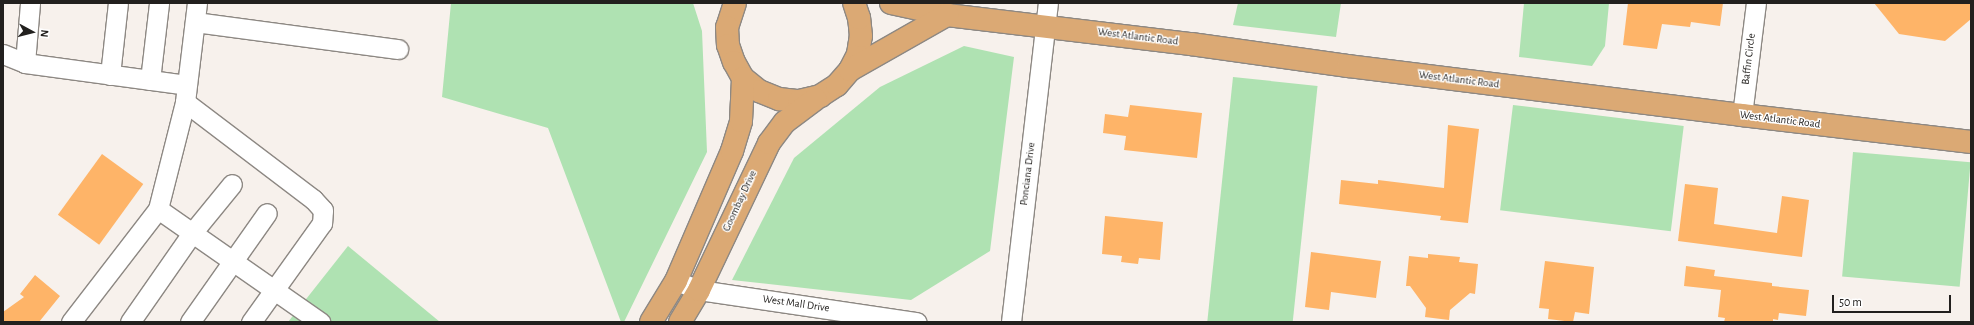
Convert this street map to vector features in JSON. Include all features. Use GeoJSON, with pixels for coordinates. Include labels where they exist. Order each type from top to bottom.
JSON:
{"type":"FeatureCollection","features":[{"type":"Feature","properties":{"kind":"main road"},"geometry":{"type":"LineString","coordinates":[[720,3],[727,27],[728,45],[734,62],[744,78],[759,91],[779,99],[799,101],[820,96]]}},
{"type":"Feature","properties":{"kind":"main road"},"geometry":{"type":"LineString","coordinates":[[727,27],[735,3]]}},
{"type":"Feature","properties":{"kind":"main road"},"geometry":{"type":"LineString","coordinates":[[850,70],[858,54],[861,36],[859,18],[854,3]]}},
{"type":"Feature","properties":{"kind":"main road","name":"West Atlantic Road"},"geometry":{"type":"LineString","coordinates":[[891,3],[947,15],[1742,115],[1971,142]]}},
{"type":"Feature","properties":{"kind":"main road"},"geometry":{"type":"LineString","coordinates":[[850,70],[947,15]]}},
{"type":"Feature","properties":{"kind":"main road","name":"Goombay Drive"},"geometry":{"type":"LineString","coordinates":[[680,322],[699,290],[768,143],[794,114],[837,85],[850,70]]}},
{"type":"Feature","properties":{"kind":"main road"},"geometry":{"type":"LineString","coordinates":[[651,322],[676,281],[732,151],[740,121],[744,78]]}},
{"type":"Feature","properties":{"kind":"street"},"geometry":{"type":"LineString","coordinates":[[25,63],[30,3]]}},
{"type":"Feature","properties":{"kind":"street"},"geometry":{"type":"LineString","coordinates":[[110,75],[118,3]]}},
{"type":"Feature","properties":{"kind":"street"},"geometry":{"type":"LineString","coordinates":[[150,80],[159,3]]}},
{"type":"Feature","properties":{"kind":"street"},"geometry":{"type":"LineString","coordinates":[[71,322],[158,209],[186,94],[197,3]]}},
{"type":"Feature","properties":{"kind":"street","name":"Ponciana Drive"},"geometry":{"type":"LineString","coordinates":[[1011,322],[1044,26],[1048,3]]}},
{"type":"Feature","properties":{"kind":"street","name":"Baffin Circle"},"geometry":{"type":"LineString","coordinates":[[1742,115],[1756,3]]}},
{"type":"Feature","properties":{"kind":"street"},"geometry":{"type":"LineString","coordinates":[[195,22],[398,49]]}},
{"type":"Feature","properties":{"kind":"street"},"geometry":{"type":"LineString","coordinates":[[3,54],[25,63],[150,80],[186,94],[313,198],[323,210],[322,223],[275,291],[251,322]]}},
{"type":"Feature","properties":{"kind":"street"},"geometry":{"type":"LineString","coordinates":[[130,322],[192,233],[232,184]]}},
{"type":"Feature","properties":{"kind":"street"},"geometry":{"type":"LineString","coordinates":[[158,209],[312,317]]}},
{"type":"Feature","properties":{"kind":"street"},"geometry":{"type":"LineString","coordinates":[[190,322],[267,213]]}},
{"type":"Feature","properties":{"kind":"street","name":"West Mall Drive"},"geometry":{"type":"LineString","coordinates":[[676,281],[699,290],[917,322]]}},
{"type":"Feature","properties":{"kind":"green space"},"geometry":{"type":"Polygon","coordinates":[[[451,3],[693,3],[702,31],[707,152],[624,322],[621,322],[548,128],[442,97],[451,3]]]}},
{"type":"Feature","properties":{"kind":"green space"},"geometry":{"type":"Polygon","coordinates":[[[1238,3],[1341,3],[1336,37],[1233,25],[1238,3]]]}},
{"type":"Feature","properties":{"kind":"green space"},"geometry":{"type":"Polygon","coordinates":[[[1524,3],[1609,3],[1605,46],[1592,66],[1519,57],[1524,3]]]}},
{"type":"Feature","properties":{"kind":"green space"},"geometry":{"type":"Polygon","coordinates":[[[964,46],[1014,57],[990,251],[911,300],[732,280],[794,158],[880,87],[964,46]]]}},
{"type":"Feature","properties":{"kind":"green space"},"geometry":{"type":"Polygon","coordinates":[[[1233,77],[1318,86],[1293,322],[1207,322],[1233,77]]]}},
{"type":"Feature","properties":{"kind":"green space"},"geometry":{"type":"Polygon","coordinates":[[[1513,105],[1684,126],[1671,231],[1500,210],[1513,105]]]}},
{"type":"Feature","properties":{"kind":"green space"},"geometry":{"type":"Polygon","coordinates":[[[1853,152],[1971,162],[1960,287],[1842,277],[1853,152]]]}},
{"type":"Feature","properties":{"kind":"green space"},"geometry":{"type":"Polygon","coordinates":[[[348,246],[440,322],[288,322],[348,246]]]}},
{"type":"Feature","properties":{"kind":"building"},"geometry":{"type":"Polygon","coordinates":[[[1628,3],[1723,3],[1720,26],[1691,22],[1690,27],[1662,24],[1657,49],[1623,45],[1628,3]]]}},
{"type":"Feature","properties":{"kind":"building"},"geometry":{"type":"Polygon","coordinates":[[[1874,3],[1971,3],[1971,19],[1945,41],[1899,34],[1874,3]]]}},
{"type":"Feature","properties":{"kind":"building"},"geometry":{"type":"Polygon","coordinates":[[[1130,105],[1202,113],[1197,158],[1124,150],[1126,136],[1103,133],[1105,114],[1128,117],[1130,105]]]}},
{"type":"Feature","properties":{"kind":"building"},"geometry":{"type":"Polygon","coordinates":[[[1448,125],[1479,129],[1468,223],[1440,220],[1441,216],[1339,204],[1341,180],[1378,184],[1378,180],[1444,188],[1448,125]]]}},
{"type":"Feature","properties":{"kind":"building"},"geometry":{"type":"Polygon","coordinates":[[[102,154],[143,184],[99,245],[58,215],[102,154]]]}},
{"type":"Feature","properties":{"kind":"building"},"geometry":{"type":"Polygon","coordinates":[[[1685,184],[1718,188],[1714,224],[1777,233],[1782,196],[1809,200],[1802,257],[1678,241],[1685,184]]]}},
{"type":"Feature","properties":{"kind":"building"},"geometry":{"type":"Polygon","coordinates":[[[1105,216],[1163,222],[1160,260],[1139,258],[1138,264],[1121,262],[1122,256],[1102,254],[1105,216]]]}},
{"type":"Feature","properties":{"kind":"building"},"geometry":{"type":"Polygon","coordinates":[[[1311,252],[1381,261],[1376,298],[1331,292],[1329,310],[1305,307],[1311,252]]]}},
{"type":"Feature","properties":{"kind":"building"},"geometry":{"type":"Polygon","coordinates":[[[1428,254],[1460,257],[1459,262],[1478,264],[1475,294],[1470,293],[1450,310],[1449,320],[1425,317],[1426,308],[1410,286],[1406,286],[1409,256],[1428,258],[1428,254]]]}},
{"type":"Feature","properties":{"kind":"building"},"geometry":{"type":"Polygon","coordinates":[[[1545,261],[1594,267],[1589,314],[1575,312],[1573,322],[1548,319],[1549,309],[1539,308],[1545,261]]]}},
{"type":"Feature","properties":{"kind":"building"},"geometry":{"type":"Polygon","coordinates":[[[1686,266],[1715,270],[1714,276],[1772,283],[1772,286],[1809,290],[1806,316],[1779,313],[1778,320],[1773,319],[1773,322],[1724,322],[1725,318],[1718,317],[1721,290],[1684,286],[1686,266]]]}},
{"type":"Feature","properties":{"kind":"building"},"geometry":{"type":"Polygon","coordinates":[[[35,275],[60,296],[39,322],[3,322],[3,312],[24,297],[20,294],[35,275]]]}}]}
